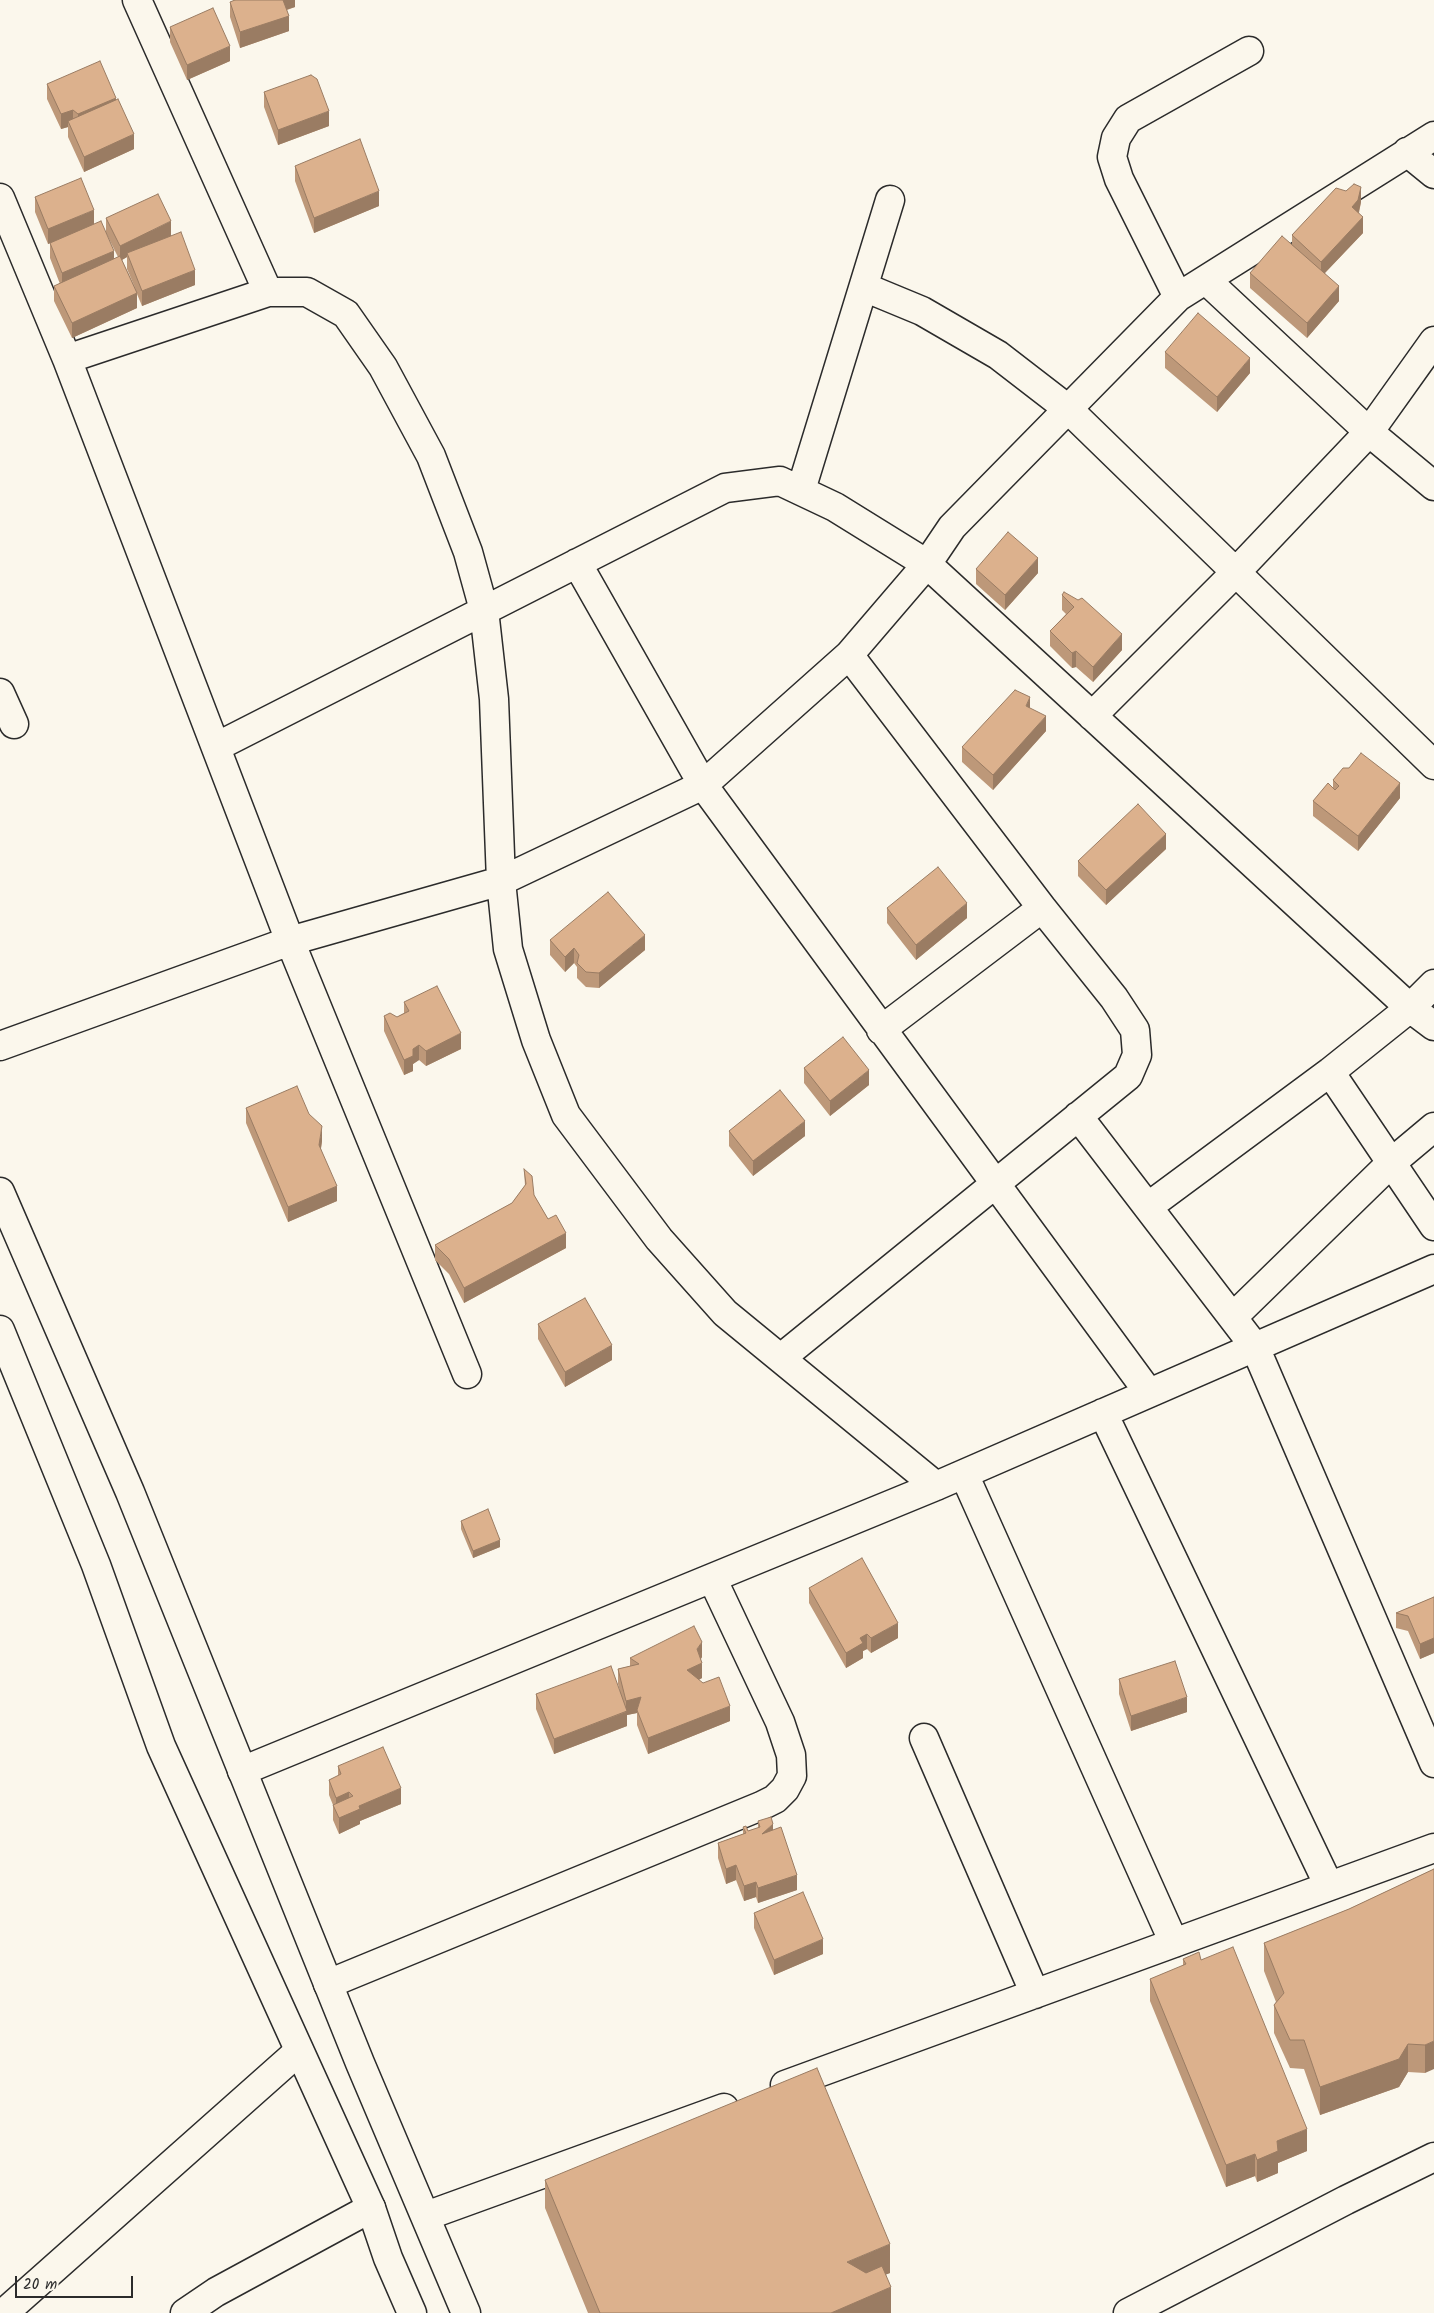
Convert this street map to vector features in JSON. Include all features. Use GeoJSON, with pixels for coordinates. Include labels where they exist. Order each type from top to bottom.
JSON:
{"type":"FeatureCollection","features":[{"type":"Feature","properties":{"kind":"street"},"geometry":{"type":"LineString","coordinates":[[137,0],[268,292]]}},
{"type":"Feature","properties":{"kind":"street"},"geometry":{"type":"LineString","coordinates":[[1178,297],[1119,179],[1112,158],[1116,138],[1128,120],[1248,51]]}},
{"type":"Feature","properties":{"kind":"street"},"geometry":{"type":"LineString","coordinates":[[0,1046],[290,941],[500,881],[703,785],[849,655],[927,564],[952,527],[1178,297],[1434,136]]}},
{"type":"Feature","properties":{"kind":"street"},"geometry":{"type":"LineString","coordinates":[[1407,152],[1434,174]]}},
{"type":"Feature","properties":{"kind":"street"},"geometry":{"type":"LineString","coordinates":[[0,198],[68,359],[290,941],[467,1374]]}},
{"type":"Feature","properties":{"kind":"street"},"geometry":{"type":"LineString","coordinates":[[802,490],[890,200]]}},
{"type":"Feature","properties":{"kind":"street"},"geometry":{"type":"LineString","coordinates":[[1206,280],[1369,432],[1434,486]]}},
{"type":"Feature","properties":{"kind":"street"},"geometry":{"type":"LineString","coordinates":[[864,287],[922,311],[998,355],[1068,409],[1434,765]]}},
{"type":"Feature","properties":{"kind":"street"},"geometry":{"type":"LineString","coordinates":[[68,359],[268,292],[308,292],[346,314],[383,367],[431,456],[468,552],[484,610],[494,699],[500,881],[508,949],[536,1040],[566,1115],[659,1239],[725,1313],[936,1486]]}},
{"type":"Feature","properties":{"kind":"street"},"geometry":{"type":"LineString","coordinates":[[1092,716],[1236,572],[1369,432],[1434,341]]}},
{"type":"Feature","properties":{"kind":"street"},"geometry":{"type":"LineString","coordinates":[[216,747],[725,488],[780,481],[835,507],[927,564],[1410,1008],[1434,1026]]}},
{"type":"Feature","properties":{"kind":"street"},"geometry":{"type":"LineString","coordinates":[[578,562],[703,785],[1149,1393]]}},
{"type":"Feature","properties":{"kind":"street"},"geometry":{"type":"LineString","coordinates":[[781,1358],[1128,1076],[1137,1055],[1135,1030],[1114,998],[1042,908],[849,655]]}},
{"type":"Feature","properties":{"kind":"street"},"geometry":{"type":"LineString","coordinates":[[0,693],[14,724]]}},
{"type":"Feature","properties":{"kind":"street"},"geometry":{"type":"LineString","coordinates":[[881,1030],[1042,908]]}},
{"type":"Feature","properties":{"kind":"street"},"geometry":{"type":"LineString","coordinates":[[1149,1206],[1330,1072],[1410,1008],[1434,984]]}},
{"type":"Feature","properties":{"kind":"street"},"geometry":{"type":"LineString","coordinates":[[1330,1072],[1434,1226]]}},
{"type":"Feature","properties":{"kind":"street"},"geometry":{"type":"LineString","coordinates":[[1078,1116],[1255,1346],[1434,1762]]}},
{"type":"Feature","properties":{"kind":"street"},"geometry":{"type":"LineString","coordinates":[[1233,1317],[1391,1163],[1434,1127]]}},
{"type":"Feature","properties":{"kind":"street"},"geometry":{"type":"LineString","coordinates":[[0,1192],[130,1492],[328,1984],[466,2313]]}},
{"type":"Feature","properties":{"kind":"street"},"geometry":{"type":"LineString","coordinates":[[242,1771],[936,1486],[1434,1269]]}},
{"type":"Feature","properties":{"kind":"street"},"geometry":{"type":"LineString","coordinates":[[0,1330],[96,1565],[161,1746],[371,2208],[388,2258],[412,2313]]}},
{"type":"Feature","properties":{"kind":"street"},"geometry":{"type":"LineString","coordinates":[[1103,1413],[1328,1886]]}},
{"type":"Feature","properties":{"kind":"street"},"geometry":{"type":"LineString","coordinates":[[964,1474],[1174,1943]]}},
{"type":"Feature","properties":{"kind":"street"},"geometry":{"type":"LineString","coordinates":[[328,1984],[761,1806],[775,1799],[785,1789],[792,1776],[791,1755],[786,1739],[712,1578]]}},
{"type":"Feature","properties":{"kind":"street"},"geometry":{"type":"LineString","coordinates":[[924,1738],[1036,1994]]}},
{"type":"Feature","properties":{"kind":"street"},"geometry":{"type":"LineString","coordinates":[[426,2216],[1434,1848]]}},
{"type":"Feature","properties":{"kind":"street"},"geometry":{"type":"LineString","coordinates":[[4,2313],[299,2050]]}},
{"type":"Feature","properties":{"kind":"street"},"geometry":{"type":"LineString","coordinates":[[1128,2313],[1346,2200],[1434,2157]]}},
{"type":"Feature","properties":{"kind":"street"},"geometry":{"type":"LineString","coordinates":[[185,2313],[216,2292],[371,2208]]}},
{"type":"Feature","properties":{"kind":"building"},"geometry":{"type":"Polygon","coordinates":[[[235,0],[283,0],[289,16],[240,32],[230,2],[235,0]]]}},
{"type":"Feature","properties":{"kind":"building"},"geometry":{"type":"Polygon","coordinates":[[[213,8],[230,46],[187,65],[170,27],[213,8]]]}},
{"type":"Feature","properties":{"kind":"building"},"geometry":{"type":"Polygon","coordinates":[[[100,61],[116,98],[78,114],[73,110],[61,114],[47,84],[100,61]]]}},
{"type":"Feature","properties":{"kind":"building"},"geometry":{"type":"Polygon","coordinates":[[[311,75],[317,79],[329,111],[278,130],[264,92],[311,75]]]}},
{"type":"Feature","properties":{"kind":"building"},"geometry":{"type":"Polygon","coordinates":[[[118,99],[134,134],[84,157],[68,121],[118,99]]]}},
{"type":"Feature","properties":{"kind":"building"},"geometry":{"type":"Polygon","coordinates":[[[360,139],[379,191],[314,218],[295,166],[360,139]]]}},
{"type":"Feature","properties":{"kind":"building"},"geometry":{"type":"Polygon","coordinates":[[[81,178],[94,210],[48,229],[35,197],[81,178]]]}},
{"type":"Feature","properties":{"kind":"building"},"geometry":{"type":"Polygon","coordinates":[[[1354,184],[1361,187],[1358,200],[1352,207],[1363,217],[1321,262],[1292,235],[1336,188],[1346,191],[1354,184]]]}},
{"type":"Feature","properties":{"kind":"building"},"geometry":{"type":"Polygon","coordinates":[[[158,194],[171,221],[120,246],[106,218],[158,194]]]}},
{"type":"Feature","properties":{"kind":"building"},"geometry":{"type":"Polygon","coordinates":[[[101,221],[114,251],[62,273],[50,243],[101,221]]]}},
{"type":"Feature","properties":{"kind":"building"},"geometry":{"type":"Polygon","coordinates":[[[181,232],[195,270],[142,291],[127,253],[181,232]]]}},
{"type":"Feature","properties":{"kind":"building"},"geometry":{"type":"Polygon","coordinates":[[[1282,236],[1339,286],[1307,323],[1250,273],[1282,236]]]}},
{"type":"Feature","properties":{"kind":"building"},"geometry":{"type":"Polygon","coordinates":[[[120,256],[137,293],[72,323],[54,286],[120,256]]]}},
{"type":"Feature","properties":{"kind":"building"},"geometry":{"type":"Polygon","coordinates":[[[1198,313],[1250,358],[1217,397],[1165,352],[1198,313]]]}},
{"type":"Feature","properties":{"kind":"building"},"geometry":{"type":"Polygon","coordinates":[[[1008,532],[1038,558],[1005,595],[976,569],[1008,532]]]}},
{"type":"Feature","properties":{"kind":"building"},"geometry":{"type":"Polygon","coordinates":[[[1064,592],[1078,600],[1082,598],[1122,634],[1093,667],[1076,651],[1072,653],[1050,631],[1074,607],[1062,595],[1064,592]]]}},
{"type":"Feature","properties":{"kind":"building"},"geometry":{"type":"Polygon","coordinates":[[[1015,690],[1030,697],[1026,706],[1046,716],[993,775],[962,747],[1015,690]]]}},
{"type":"Feature","properties":{"kind":"building"},"geometry":{"type":"Polygon","coordinates":[[[1361,753],[1400,783],[1358,836],[1313,801],[1328,783],[1335,790],[1339,786],[1333,780],[1343,768],[1349,768],[1361,753]]]}},
{"type":"Feature","properties":{"kind":"building"},"geometry":{"type":"Polygon","coordinates":[[[1138,804],[1166,834],[1106,890],[1078,861],[1138,804]]]}},
{"type":"Feature","properties":{"kind":"building"},"geometry":{"type":"Polygon","coordinates":[[[938,867],[967,903],[916,945],[887,908],[938,867]]]}},
{"type":"Feature","properties":{"kind":"building"},"geometry":{"type":"Polygon","coordinates":[[[608,892],[645,935],[599,973],[586,972],[577,963],[579,955],[574,948],[565,957],[550,940],[608,892]]]}},
{"type":"Feature","properties":{"kind":"building"},"geometry":{"type":"Polygon","coordinates":[[[437,986],[461,1033],[426,1051],[419,1045],[413,1049],[413,1056],[404,1060],[384,1016],[390,1013],[397,1017],[409,1011],[404,1002],[437,986]]]}},
{"type":"Feature","properties":{"kind":"building"},"geometry":{"type":"Polygon","coordinates":[[[843,1037],[869,1070],[830,1101],[804,1068],[843,1037]]]}},
{"type":"Feature","properties":{"kind":"building"},"geometry":{"type":"Polygon","coordinates":[[[297,1086],[309,1114],[322,1126],[319,1145],[337,1186],[288,1207],[246,1108],[297,1086]]]}},
{"type":"Feature","properties":{"kind":"building"},"geometry":{"type":"Polygon","coordinates":[[[780,1090],[805,1121],[753,1161],[729,1131],[780,1090]]]}},
{"type":"Feature","properties":{"kind":"building"},"geometry":{"type":"Polygon","coordinates":[[[524,1169],[532,1176],[534,1195],[548,1219],[556,1215],[566,1233],[464,1288],[449,1259],[435,1245],[512,1203],[526,1184],[524,1169]]]}},
{"type":"Feature","properties":{"kind":"building"},"geometry":{"type":"Polygon","coordinates":[[[585,1298],[612,1345],[565,1372],[538,1324],[585,1298]]]}},
{"type":"Feature","properties":{"kind":"building"},"geometry":{"type":"Polygon","coordinates":[[[488,1509],[500,1540],[473,1551],[461,1521],[488,1509]]]}},
{"type":"Feature","properties":{"kind":"building"},"geometry":{"type":"Polygon","coordinates":[[[862,1558],[898,1623],[871,1638],[867,1634],[860,1638],[863,1643],[846,1653],[809,1588],[862,1558]]]}},
{"type":"Feature","properties":{"kind":"building"},"geometry":{"type":"Polygon","coordinates":[[[1434,1597],[1434,1638],[1420,1644],[1408,1616],[1396,1613],[1434,1597]]]}},
{"type":"Feature","properties":{"kind":"building"},"geometry":{"type":"Polygon","coordinates":[[[694,1626],[702,1642],[697,1649],[702,1663],[687,1670],[703,1683],[719,1677],[730,1706],[648,1738],[637,1710],[641,1697],[626,1701],[618,1669],[639,1664],[630,1658],[694,1626]]]}},
{"type":"Feature","properties":{"kind":"building"},"geometry":{"type":"Polygon","coordinates":[[[1175,1661],[1187,1697],[1131,1716],[1119,1679],[1175,1661]]]}},
{"type":"Feature","properties":{"kind":"building"},"geometry":{"type":"Polygon","coordinates":[[[611,1666],[627,1711],[554,1739],[536,1694],[611,1666]]]}},
{"type":"Feature","properties":{"kind":"building"},"geometry":{"type":"Polygon","coordinates":[[[383,1747],[401,1788],[359,1806],[360,1809],[339,1818],[333,1805],[353,1796],[349,1792],[336,1798],[329,1780],[341,1774],[338,1766],[383,1747]]]}},
{"type":"Feature","properties":{"kind":"building"},"geometry":{"type":"Polygon","coordinates":[[[771,1817],[773,1824],[762,1834],[781,1827],[797,1875],[758,1888],[756,1882],[744,1886],[736,1865],[726,1869],[718,1843],[746,1833],[743,1827],[746,1826],[748,1831],[760,1827],[758,1821],[771,1817]]]}},
{"type":"Feature","properties":{"kind":"building"},"geometry":{"type":"Polygon","coordinates":[[[1434,1869],[1434,2041],[1425,2045],[1408,2044],[1399,2059],[1320,2087],[1304,2040],[1290,2040],[1274,2005],[1284,1993],[1264,1943],[1349,1909],[1434,1869]]]}},
{"type":"Feature","properties":{"kind":"building"},"geometry":{"type":"Polygon","coordinates":[[[803,1892],[823,1939],[774,1960],[754,1913],[803,1892]]]}},
{"type":"Feature","properties":{"kind":"building"},"geometry":{"type":"Polygon","coordinates":[[[1233,1947],[1307,2129],[1277,2141],[1278,2151],[1257,2160],[1255,2154],[1226,2165],[1150,1979],[1186,1964],[1183,1959],[1199,1952],[1201,1960],[1233,1947]]]}},
{"type":"Feature","properties":{"kind":"building"},"geometry":{"type":"Polygon","coordinates":[[[817,2068],[890,2244],[847,2262],[866,2273],[882,2266],[891,2287],[831,2313],[600,2313],[545,2180],[817,2068]]]}}]}
